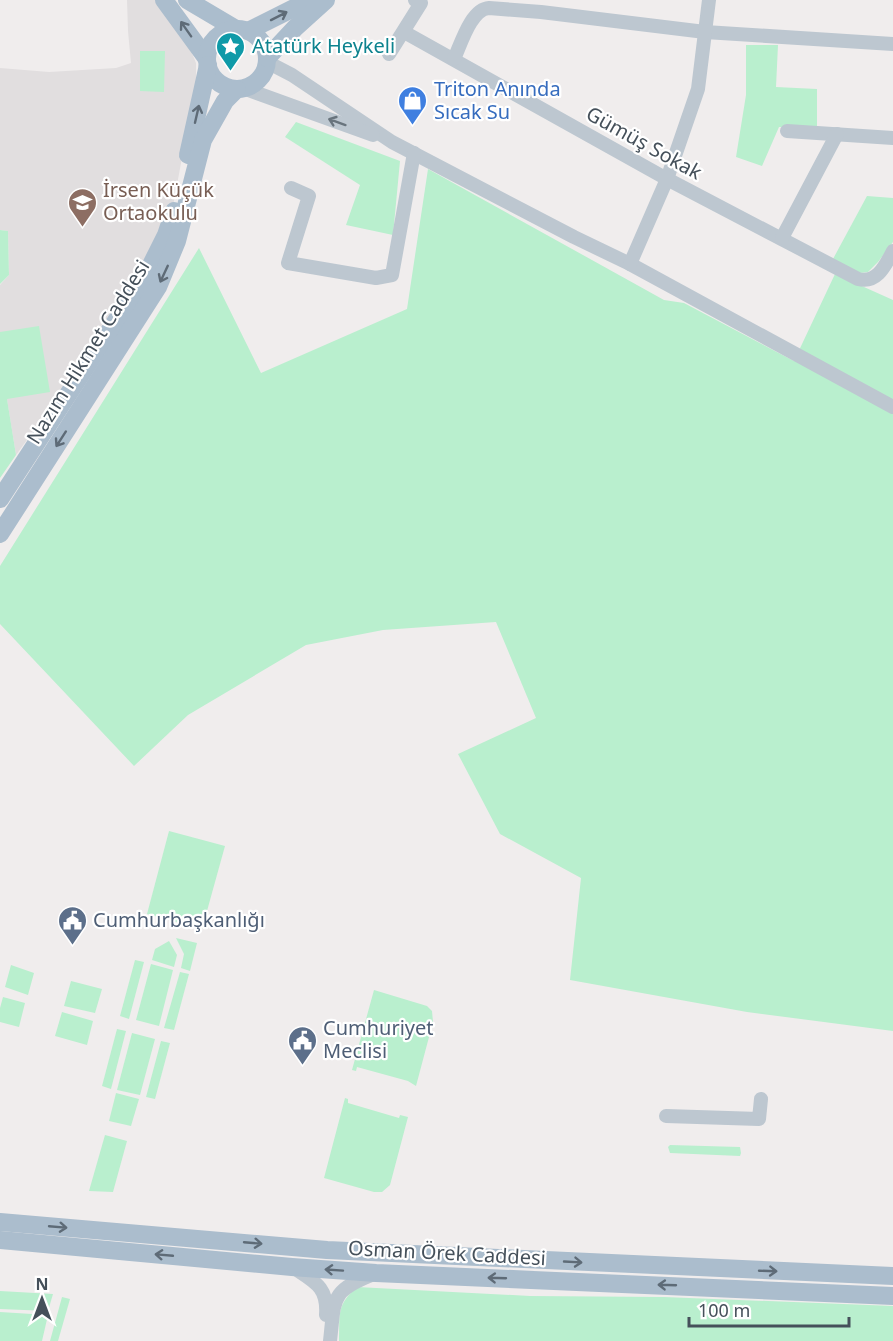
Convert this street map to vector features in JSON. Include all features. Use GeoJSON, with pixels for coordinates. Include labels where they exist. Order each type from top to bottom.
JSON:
{"type":"FeatureCollection","features":[{"type":"Feature","properties":{"kind":"main road"},"geometry":{"type":"LineString","coordinates":[[164,0],[207,62],[218,82],[227,87],[240,88],[259,79],[267,60],[295,28],[326,0]]}},
{"type":"Feature","properties":{"kind":"main road"},"geometry":{"type":"LineString","coordinates":[[187,0],[262,42],[267,60]]}},
{"type":"Feature","properties":{"kind":"main road"},"geometry":{"type":"LineString","coordinates":[[207,62],[208,50],[219,35],[242,30],[310,0]]}},
{"type":"Feature","properties":{"kind":"main road","name":"Nazım Hikmet Caddesi"},"geometry":{"type":"LineString","coordinates":[[0,499],[146,276],[161,245],[175,208],[207,62]]}},
{"type":"Feature","properties":{"kind":"main road","name":"Nazım Hikmet Caddesi"},"geometry":{"type":"LineString","coordinates":[[0,534],[158,287],[177,241],[203,140],[225,101],[240,88]]}},
{"type":"Feature","properties":{"kind":"main road","name":"Osman Örek Caddesi"},"geometry":{"type":"LineString","coordinates":[[0,1222],[327,1250],[893,1276]]}},
{"type":"Feature","properties":{"kind":"main road","name":"Osman Örek Caddesi"},"geometry":{"type":"LineString","coordinates":[[0,1240],[376,1273],[893,1296]]}},
{"type":"Feature","properties":{"kind":"street"},"geometry":{"type":"LineString","coordinates":[[389,54],[421,3],[415,0]]}},
{"type":"Feature","properties":{"kind":"street"},"geometry":{"type":"LineString","coordinates":[[630,264],[667,179],[698,89],[709,0]]}},
{"type":"Feature","properties":{"kind":"street"},"geometry":{"type":"LineString","coordinates":[[454,59],[475,15],[479,10],[489,8],[705,32],[893,44]]}},
{"type":"Feature","properties":{"kind":"street","name":"Gümüş Sokak"},"geometry":{"type":"LineString","coordinates":[[404,32],[667,179],[858,279],[870,280],[880,273],[893,251]]}},
{"type":"Feature","properties":{"kind":"street"},"geometry":{"type":"LineString","coordinates":[[267,60],[392,142]]}},
{"type":"Feature","properties":{"kind":"street"},"geometry":{"type":"LineString","coordinates":[[240,88],[392,142],[630,264],[893,407]]}},
{"type":"Feature","properties":{"kind":"street"},"geometry":{"type":"LineString","coordinates":[[787,131],[893,138]]}},
{"type":"Feature","properties":{"kind":"street"},"geometry":{"type":"LineString","coordinates":[[783,238],[837,134]]}},
{"type":"Feature","properties":{"kind":"street"},"geometry":{"type":"LineString","coordinates":[[291,188],[309,196],[288,263],[376,278],[392,275],[414,153]]}},
{"type":"Feature","properties":{"kind":"street"},"geometry":{"type":"LineString","coordinates":[[666,1116],[759,1119],[761,1099]]}},
{"type":"Feature","properties":{"kind":"street"},"geometry":{"type":"LineString","coordinates":[[292,1267],[318,1284],[324,1293],[327,1304],[328,1341]]}},
{"type":"Feature","properties":{"kind":"street"},"geometry":{"type":"LineString","coordinates":[[328,1341],[334,1304],[340,1291],[376,1273]]}},
{"type":"Feature","properties":{"kind":"shaded area","name":"İrsen Küçük Ortaokulu"},"geometry":{"type":"Polygon","coordinates":[[[127,0],[157,0],[189,46],[196,63],[196,83],[173,206],[166,224],[89,354],[16,455],[0,356],[0,285],[9,275],[8,231],[0,230],[0,68],[49,72],[116,68],[131,63],[127,0]]]}},
{"type":"Feature","properties":{"kind":"green space"},"geometry":{"type":"Polygon","coordinates":[[[746,45],[778,45],[776,87],[817,89],[817,127],[779,127],[762,166],[736,157],[746,95],[746,45]]]}},
{"type":"Feature","properties":{"kind":"green space"},"geometry":{"type":"Polygon","coordinates":[[[140,51],[165,51],[164,92],[140,91],[140,51]]]}},
{"type":"Feature","properties":{"kind":"green space"},"geometry":{"type":"Polygon","coordinates":[[[296,122],[400,161],[393,235],[346,225],[360,185],[285,137],[296,122]]]}},
{"type":"Feature","properties":{"kind":"green space"},"geometry":{"type":"Polygon","coordinates":[[[428,169],[664,300],[684,303],[794,361],[835,274],[893,300],[893,1031],[747,1012],[570,980],[581,878],[500,834],[458,754],[536,718],[496,622],[383,630],[306,645],[188,715],[134,766],[0,624],[0,566],[199,248],[261,373],[407,309],[428,169]]]}},
{"type":"Feature","properties":{"kind":"green space"},"geometry":{"type":"Polygon","coordinates":[[[867,196],[893,198],[893,242],[868,272],[860,273],[833,259],[867,196]]]}},
{"type":"Feature","properties":{"kind":"green space"},"geometry":{"type":"Polygon","coordinates":[[[0,230],[8,231],[9,275],[0,284],[0,230]]]}},
{"type":"Feature","properties":{"kind":"green space"},"geometry":{"type":"Polygon","coordinates":[[[39,326],[50,392],[7,399],[16,455],[0,478],[0,332],[39,326]]]}},
{"type":"Feature","properties":{"kind":"green space"},"geometry":{"type":"Polygon","coordinates":[[[169,831],[225,846],[202,929],[147,914],[169,831]]]}},
{"type":"Feature","properties":{"kind":"green space"},"geometry":{"type":"Polygon","coordinates":[[[176,938],[197,943],[190,971],[181,968],[184,954],[176,938]]]}},
{"type":"Feature","properties":{"kind":"green space"},"geometry":{"type":"Polygon","coordinates":[[[169,941],[177,955],[174,967],[152,960],[155,949],[169,941]]]}},
{"type":"Feature","properties":{"kind":"green space"},"geometry":{"type":"Polygon","coordinates":[[[135,960],[144,962],[129,1019],[120,1016],[135,960]]]}},
{"type":"Feature","properties":{"kind":"green space"},"geometry":{"type":"Polygon","coordinates":[[[151,964],[173,970],[159,1026],[136,1020],[151,964]]]}},
{"type":"Feature","properties":{"kind":"green space"},"geometry":{"type":"Polygon","coordinates":[[[11,965],[34,973],[28,995],[5,987],[11,965]]]}},
{"type":"Feature","properties":{"kind":"green space"},"geometry":{"type":"Polygon","coordinates":[[[180,972],[189,974],[174,1030],[164,1028],[180,972]]]}},
{"type":"Feature","properties":{"kind":"green space"},"geometry":{"type":"Polygon","coordinates":[[[71,981],[102,989],[95,1013],[64,1006],[71,981]]]}},
{"type":"Feature","properties":{"kind":"green space"},"geometry":{"type":"Polygon","coordinates":[[[374,990],[427,1006],[432,1011],[433,1022],[416,1086],[408,1081],[357,1067],[356,1071],[352,1070],[374,990]]]}},
{"type":"Feature","properties":{"kind":"green space"},"geometry":{"type":"Polygon","coordinates":[[[3,997],[25,1003],[19,1027],[0,1022],[3,997]]]}},
{"type":"Feature","properties":{"kind":"green space"},"geometry":{"type":"Polygon","coordinates":[[[62,1012],[93,1021],[87,1045],[55,1036],[62,1012]]]}},
{"type":"Feature","properties":{"kind":"green space"},"geometry":{"type":"Polygon","coordinates":[[[117,1029],[126,1031],[111,1089],[102,1086],[117,1029]]]}},
{"type":"Feature","properties":{"kind":"green space"},"geometry":{"type":"Polygon","coordinates":[[[132,1033],[155,1039],[140,1095],[117,1090],[132,1033]]]}},
{"type":"Feature","properties":{"kind":"green space"},"geometry":{"type":"Polygon","coordinates":[[[161,1041],[170,1043],[155,1099],[146,1097],[161,1041]]]}},
{"type":"Feature","properties":{"kind":"green space"},"geometry":{"type":"Polygon","coordinates":[[[116,1093],[139,1099],[131,1126],[109,1121],[116,1093]]]}},
{"type":"Feature","properties":{"kind":"green space"},"geometry":{"type":"Polygon","coordinates":[[[345,1098],[348,1099],[348,1103],[399,1118],[400,1115],[408,1117],[390,1185],[382,1192],[374,1192],[324,1178],[345,1098]]]}},
{"type":"Feature","properties":{"kind":"green space"},"geometry":{"type":"Polygon","coordinates":[[[105,1135],[127,1141],[113,1192],[89,1191],[105,1135]]]}},
{"type":"Feature","properties":{"kind":"green space"},"geometry":{"type":"Polygon","coordinates":[[[670,1145],[740,1147],[741,1153],[740,1156],[670,1153],[668,1147],[670,1145]]]}},
{"type":"Feature","properties":{"kind":"green space"},"geometry":{"type":"Polygon","coordinates":[[[357,1287],[530,1296],[664,1297],[893,1306],[893,1341],[339,1341],[342,1305],[357,1287]]]}},
{"type":"Feature","properties":{"kind":"green space"},"geometry":{"type":"Polygon","coordinates":[[[0,1291],[53,1294],[48,1311],[0,1309],[0,1291]]]}},
{"type":"Feature","properties":{"kind":"green space"},"geometry":{"type":"Polygon","coordinates":[[[62,1297],[70,1299],[58,1341],[50,1341],[62,1297]]]}},
{"type":"Feature","properties":{"kind":"green space"},"geometry":{"type":"Polygon","coordinates":[[[0,1312],[48,1315],[42,1341],[0,1341],[0,1312]]]}},
{"type":"Feature","properties":{"kind":"place","name":"Atatürk Heykeli"},"geometry":{"type":"Point","coordinates":[231,72]}},
{"type":"Feature","properties":{"kind":"place","name":"Triton Anında Sıcak Su"},"geometry":{"type":"Point","coordinates":[413,126]}},
{"type":"Feature","properties":{"kind":"place","name":"İrsen Küçük Ortaokulu"},"geometry":{"type":"Point","coordinates":[82,228]}},
{"type":"Feature","properties":{"kind":"place","name":"Cumhurbaşkanlığı"},"geometry":{"type":"Point","coordinates":[72,946]}},
{"type":"Feature","properties":{"kind":"place","name":"Cumhuriyet Meclisi"},"geometry":{"type":"Point","coordinates":[302,1066]}}]}
